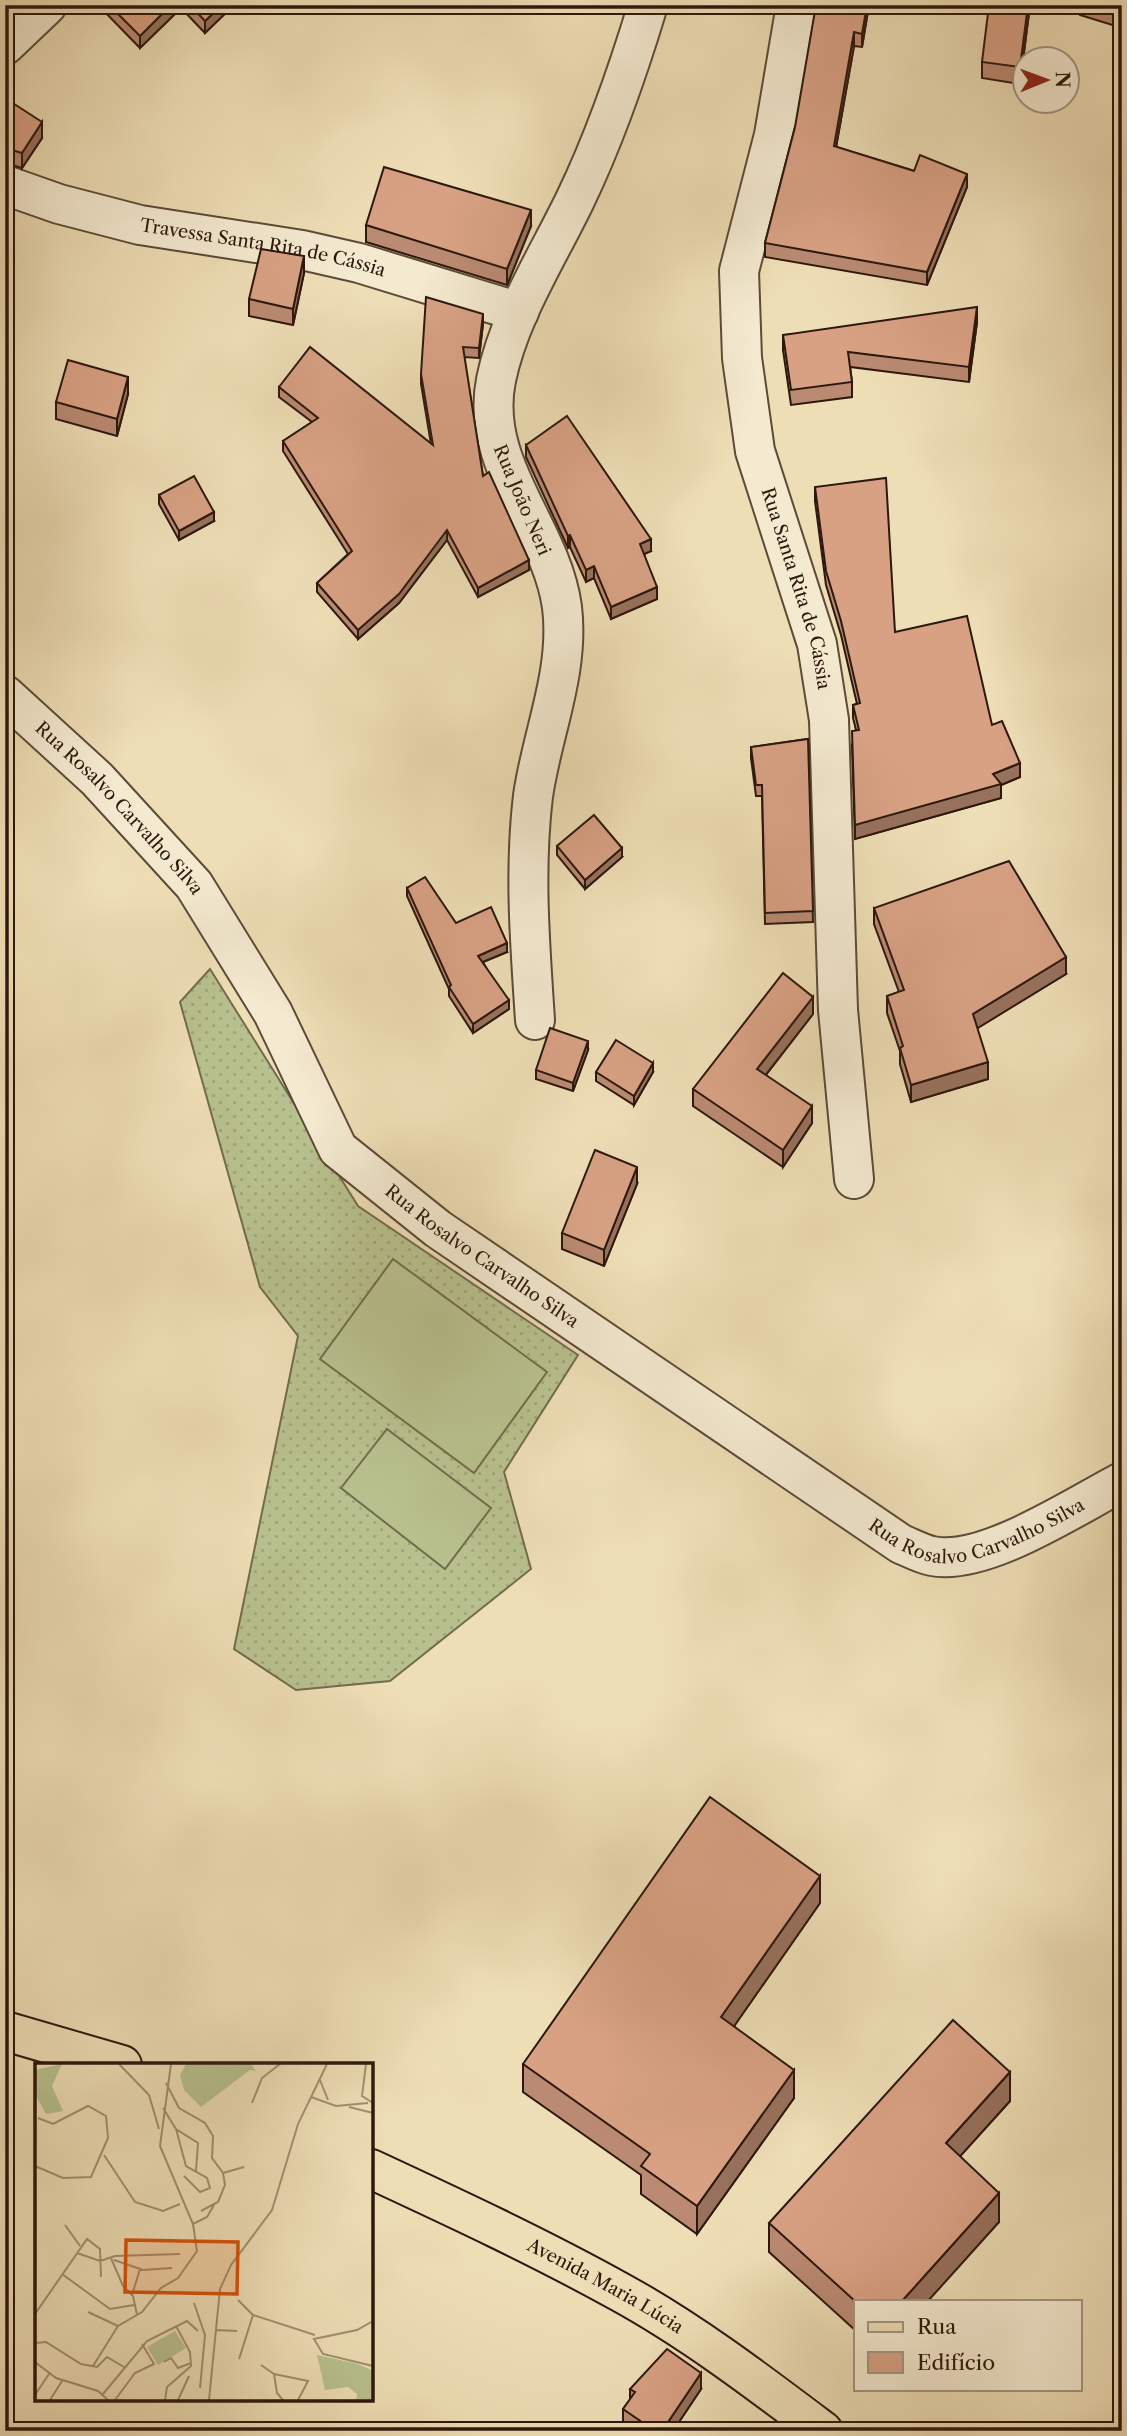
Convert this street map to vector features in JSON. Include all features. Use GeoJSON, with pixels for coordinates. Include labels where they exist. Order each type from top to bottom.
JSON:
{"type":"FeatureCollection","features":[{"type":"Feature","properties":{"kind":"main road"},"geometry":{"type":"LineString","coordinates":[[5,2031],[115,2063]]}},
{"type":"Feature","properties":{"kind":"main road","name":"Avenida Maria Lúcia"},"geometry":{"type":"LineString","coordinates":[[373,2170],[484,2222],[622,2293],[749,2376],[823,2431]]}},
{"type":"Feature","properties":{"kind":"street"},"geometry":{"type":"LineString","coordinates":[[5,45],[47,5]]}},
{"type":"Feature","properties":{"kind":"street","name":"Rua João Neri"},"geometry":{"type":"LineString","coordinates":[[535,1020],[527,908],[527,850],[534,792],[562,653],[562,607],[553,572],[500,454],[492,417],[496,379],[519,312],[576,198],[608,122],[648,5]]}},
{"type":"Feature","properties":{"kind":"street","name":"Rua Santa Rita de Cássia"},"geometry":{"type":"LineString","coordinates":[[796,5],[774,135],[739,271],[742,358],[755,451],[817,644],[829,720],[838,1010],[854,1179]]}},
{"type":"Feature","properties":{"kind":"street","name":"Travessa Santa Rita de Cássia"},"geometry":{"type":"LineString","coordinates":[[5,185],[59,204],[140,225],[302,250],[359,263],[519,312]]}},
{"type":"Feature","properties":{"kind":"street","name":"Rua Rosalvo Carvalho Silva"},"geometry":{"type":"LineString","coordinates":[[5,695],[97,779],[194,885],[273,1013],[338,1149],[438,1229],[901,1544],[932,1556],[976,1554],[999,1546],[1122,1482]]}},
{"type":"Feature","properties":{"kind":"green space"},"geometry":{"type":"Polygon","coordinates":[[[210,969],[358,1206],[578,1355],[504,1472],[531,1569],[390,1681],[296,1690],[234,1649],[298,1336],[260,1287],[180,1002],[210,969]]]}},
{"type":"Feature","properties":{"kind":"green space"},"geometry":{"type":"Polygon","coordinates":[[[393,1259],[547,1372],[474,1473],[320,1359],[393,1259]]]}},
{"type":"Feature","properties":{"kind":"green space"},"geometry":{"type":"Polygon","coordinates":[[[387,1429],[491,1508],[445,1569],[341,1488],[387,1429]]]}},
{"type":"Feature","properties":{"kind":"building"},"geometry":{"type":"Polygon","coordinates":[[[109,5],[171,5],[140,36],[109,5]]]}},
{"type":"Feature","properties":{"kind":"building"},"geometry":{"type":"Polygon","coordinates":[[[190,5],[222,5],[205,21],[190,5]]]}},
{"type":"Feature","properties":{"kind":"building"},"geometry":{"type":"Polygon","coordinates":[[[816,5],[867,5],[862,34],[854,32],[834,146],[914,171],[920,155],[967,174],[927,272],[765,243],[795,127],[816,5]]]}},
{"type":"Feature","properties":{"kind":"building"},"geometry":{"type":"Polygon","coordinates":[[[989,5],[1028,5],[1023,46],[1012,46],[1012,66],[982,62],[989,5]]]}},
{"type":"Feature","properties":{"kind":"building"},"geometry":{"type":"Polygon","coordinates":[[[1102,5],[1122,5],[1122,11],[1102,5]]]}},
{"type":"Feature","properties":{"kind":"building"},"geometry":{"type":"Polygon","coordinates":[[[5,98],[42,122],[22,153],[5,148],[5,98]]]}},
{"type":"Feature","properties":{"kind":"building"},"geometry":{"type":"Polygon","coordinates":[[[384,167],[531,210],[507,269],[366,225],[384,167]]]}},
{"type":"Feature","properties":{"kind":"building"},"geometry":{"type":"Polygon","coordinates":[[[261,249],[304,256],[293,309],[249,299],[261,249]]]}},
{"type":"Feature","properties":{"kind":"building"},"geometry":{"type":"Polygon","coordinates":[[[426,297],[483,314],[479,348],[463,347],[483,476],[489,472],[529,560],[478,588],[447,530],[399,594],[358,630],[317,583],[352,551],[283,441],[318,418],[279,387],[310,347],[433,445],[421,374],[426,297]]]}},
{"type":"Feature","properties":{"kind":"building"},"geometry":{"type":"Polygon","coordinates":[[[977,307],[969,367],[848,352],[852,382],[791,390],[783,335],[977,307]]]}},
{"type":"Feature","properties":{"kind":"building"},"geometry":{"type":"Polygon","coordinates":[[[68,360],[128,377],[117,419],[56,402],[68,360]]]}},
{"type":"Feature","properties":{"kind":"building"},"geometry":{"type":"Polygon","coordinates":[[[567,416],[651,539],[640,544],[657,587],[611,607],[594,566],[586,570],[570,535],[568,536],[526,445],[567,416]]]}},
{"type":"Feature","properties":{"kind":"building"},"geometry":{"type":"Polygon","coordinates":[[[194,476],[214,512],[179,531],[159,495],[194,476]]]}},
{"type":"Feature","properties":{"kind":"building"},"geometry":{"type":"Polygon","coordinates":[[[886,478],[895,632],[967,616],[992,725],[1002,721],[1020,763],[993,774],[1001,784],[855,825],[852,731],[859,730],[853,705],[860,703],[826,571],[815,487],[886,478]]]}},
{"type":"Feature","properties":{"kind":"building"},"geometry":{"type":"Polygon","coordinates":[[[808,739],[813,911],[765,913],[762,785],[756,785],[751,747],[808,739]]]}},
{"type":"Feature","properties":{"kind":"building"},"geometry":{"type":"Polygon","coordinates":[[[594,815],[622,848],[585,880],[557,846],[594,815]]]}},
{"type":"Feature","properties":{"kind":"building"},"geometry":{"type":"Polygon","coordinates":[[[1009,861],[1066,957],[973,1014],[988,1062],[911,1085],[900,1048],[903,1046],[887,996],[904,990],[874,908],[1009,861]]]}},
{"type":"Feature","properties":{"kind":"building"},"geometry":{"type":"Polygon","coordinates":[[[425,877],[456,923],[491,907],[507,943],[478,956],[509,1000],[473,1024],[449,987],[451,985],[407,888],[425,877]]]}},
{"type":"Feature","properties":{"kind":"building"},"geometry":{"type":"Polygon","coordinates":[[[783,973],[813,997],[757,1069],[812,1106],[783,1150],[693,1089],[783,973]]]}},
{"type":"Feature","properties":{"kind":"building"},"geometry":{"type":"Polygon","coordinates":[[[550,1028],[588,1041],[573,1083],[536,1070],[550,1028]]]}},
{"type":"Feature","properties":{"kind":"building"},"geometry":{"type":"Polygon","coordinates":[[[616,1040],[653,1063],[634,1096],[596,1072],[616,1040]]]}},
{"type":"Feature","properties":{"kind":"building"},"geometry":{"type":"Polygon","coordinates":[[[595,1150],[637,1167],[604,1250],[562,1233],[595,1150]]]}},
{"type":"Feature","properties":{"kind":"building"},"geometry":{"type":"Polygon","coordinates":[[[710,1797],[820,1876],[721,2017],[794,2070],[697,2206],[641,2166],[650,2154],[523,2064],[710,1797]]]}},
{"type":"Feature","properties":{"kind":"building"},"geometry":{"type":"Polygon","coordinates":[[[953,2020],[1010,2072],[946,2143],[999,2193],[903,2300],[854,2300],[769,2223],[953,2020]]]}},
{"type":"Feature","properties":{"kind":"building"},"geometry":{"type":"Polygon","coordinates":[[[667,2349],[701,2373],[662,2431],[655,2431],[623,2409],[635,2392],[630,2389],[667,2349]]]}}]}
